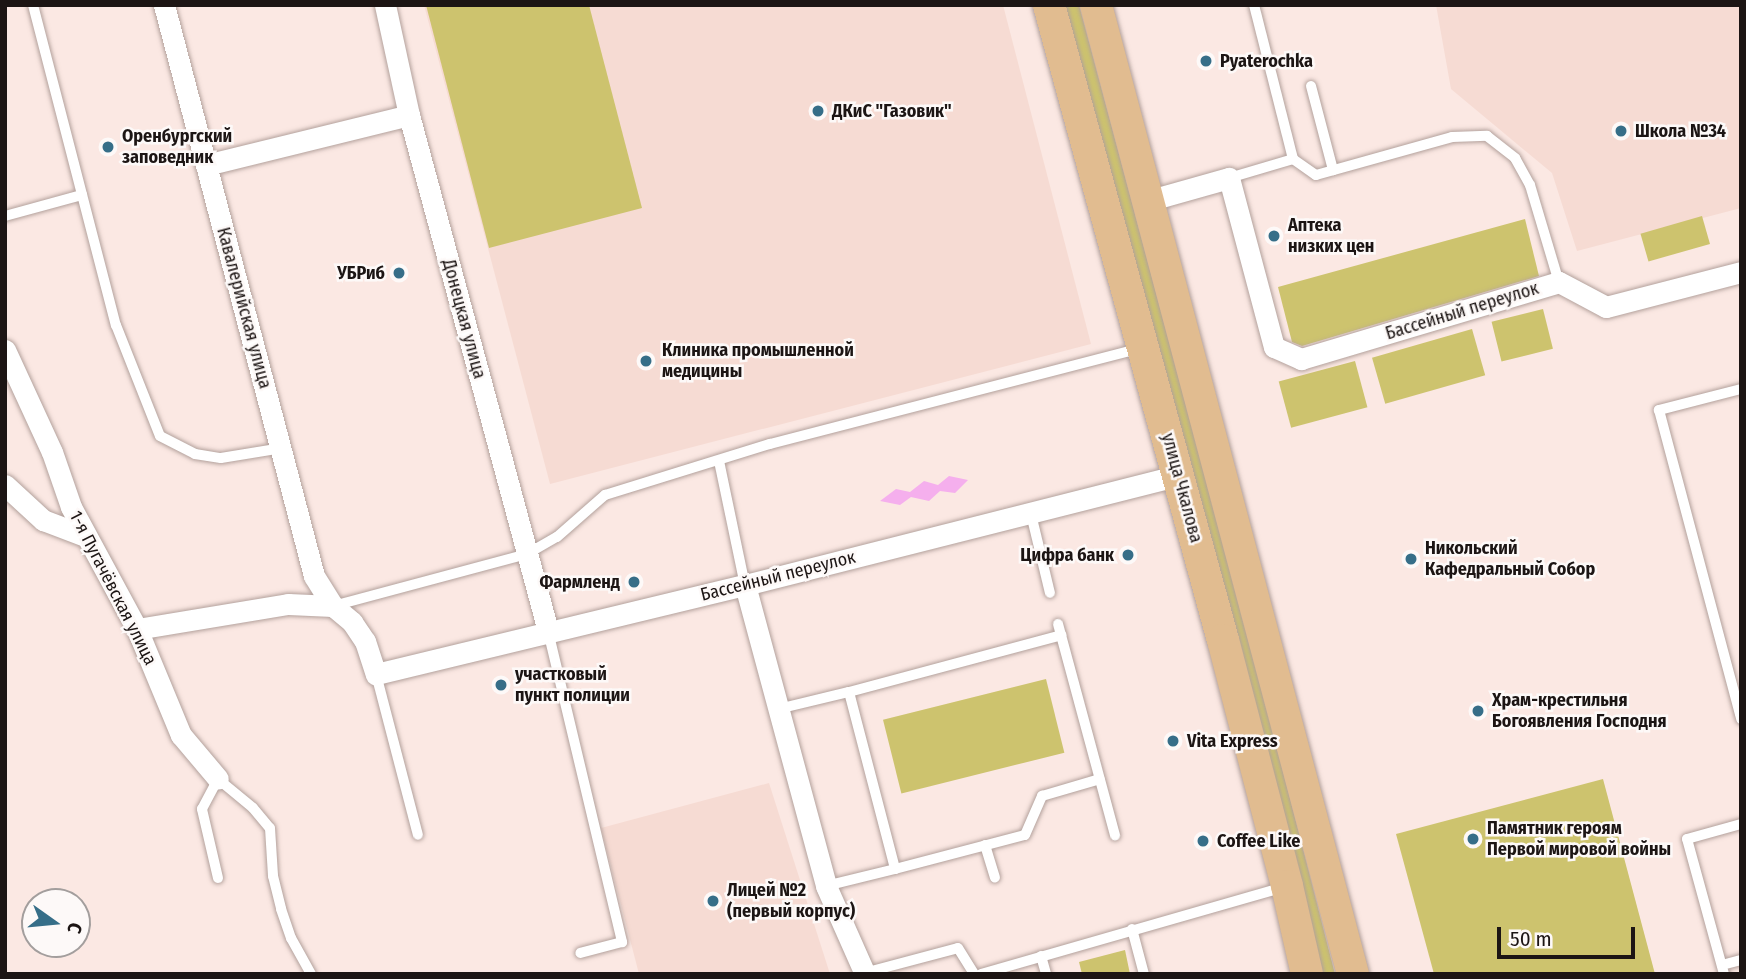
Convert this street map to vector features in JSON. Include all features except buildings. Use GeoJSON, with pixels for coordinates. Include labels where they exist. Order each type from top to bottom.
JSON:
{"type":"FeatureCollection","features":[{"type":"Feature","properties":{"kind":"main road","name":"улица Чкалова"},"geometry":{"type":"LineString","coordinates":[[1049,5],[1179,475],[1287,886],[1307,974]]}},
{"type":"Feature","properties":{"kind":"main road"},"geometry":{"type":"LineString","coordinates":[[1096,5],[1353,974]]}},
{"type":"Feature","properties":{"kind":"street","name":"Кавалерийская улица"},"geometry":{"type":"LineString","coordinates":[[164,5],[314,576],[332,607],[352,622],[365,641],[376,674]]}},
{"type":"Feature","properties":{"kind":"street","name":"Донецкая улица"},"geometry":{"type":"LineString","coordinates":[[385,5],[409,114],[548,631]]}},
{"type":"Feature","properties":{"kind":"street"},"geometry":{"type":"LineString","coordinates":[[206,165],[409,114]]}},
{"type":"Feature","properties":{"kind":"street"},"geometry":{"type":"LineString","coordinates":[[1147,201],[1228,178]]}},
{"type":"Feature","properties":{"kind":"street","name":"Бассейный переулок"},"geometry":{"type":"LineString","coordinates":[[1228,178],[1274,347],[1301,359],[1559,282],[1605,307],[1741,272]]}},
{"type":"Feature","properties":{"kind":"street","name":"1-я Пугачёвская улица"},"geometry":{"type":"LineString","coordinates":[[5,350],[52,453],[85,536],[137,629],[181,735],[218,779]]}},
{"type":"Feature","properties":{"kind":"street","name":"Бассейный переулок"},"geometry":{"type":"LineString","coordinates":[[376,674],[745,585],[1179,475]]}},
{"type":"Feature","properties":{"kind":"street"},"geometry":{"type":"LineString","coordinates":[[5,485],[43,520],[85,536]]}},
{"type":"Feature","properties":{"kind":"street"},"geometry":{"type":"LineString","coordinates":[[288,604],[314,576]]}},
{"type":"Feature","properties":{"kind":"street"},"geometry":{"type":"LineString","coordinates":[[745,585],[827,886],[865,973]]}},
{"type":"Feature","properties":{"kind":"street"},"geometry":{"type":"LineString","coordinates":[[137,629],[288,604],[332,607]]}},
{"type":"Feature","properties":{"kind":"lane"},"geometry":{"type":"LineString","coordinates":[[33,5],[116,325],[160,436],[195,454],[221,457],[282,448]]}},
{"type":"Feature","properties":{"kind":"lane"},"geometry":{"type":"LineString","coordinates":[[1254,5],[1293,159],[1316,175],[1452,137],[1488,136],[1516,158],[1530,185],[1559,282]]}},
{"type":"Feature","properties":{"kind":"lane"},"geometry":{"type":"LineString","coordinates":[[1311,86],[1333,170]]}},
{"type":"Feature","properties":{"kind":"lane"},"geometry":{"type":"LineString","coordinates":[[1228,178],[1293,159]]}},
{"type":"Feature","properties":{"kind":"lane"},"geometry":{"type":"LineString","coordinates":[[5,216],[82,195]]}},
{"type":"Feature","properties":{"kind":"lane"},"geometry":{"type":"LineString","coordinates":[[332,607],[527,554],[557,537],[605,495],[770,444],[1144,347]]}},
{"type":"Feature","properties":{"kind":"lane"},"geometry":{"type":"LineString","coordinates":[[1741,389],[1659,410],[1741,719]]}},
{"type":"Feature","properties":{"kind":"lane"},"geometry":{"type":"LineString","coordinates":[[719,461],[745,585]]}},
{"type":"Feature","properties":{"kind":"lane"},"geometry":{"type":"LineString","coordinates":[[1031,514],[1050,593]]}},
{"type":"Feature","properties":{"kind":"lane"},"geometry":{"type":"LineString","coordinates":[[778,709],[849,692],[1059,630],[1115,835]]}},
{"type":"Feature","properties":{"kind":"lane"},"geometry":{"type":"LineString","coordinates":[[548,631],[622,942],[580,953]]}},
{"type":"Feature","properties":{"kind":"lane"},"geometry":{"type":"LineString","coordinates":[[376,674],[418,835]]}},
{"type":"Feature","properties":{"kind":"lane"},"geometry":{"type":"LineString","coordinates":[[849,692],[895,869]]}},
{"type":"Feature","properties":{"kind":"lane"},"geometry":{"type":"LineString","coordinates":[[218,878],[202,809],[218,779],[253,808],[270,828],[273,876],[281,909],[291,938],[311,974]]}},
{"type":"Feature","properties":{"kind":"lane"},"geometry":{"type":"LineString","coordinates":[[827,886],[1025,835],[1042,796],[1100,779]]}},
{"type":"Feature","properties":{"kind":"lane"},"geometry":{"type":"LineString","coordinates":[[1741,824],[1687,839],[1723,969],[1741,960]]}},
{"type":"Feature","properties":{"kind":"lane"},"geometry":{"type":"LineString","coordinates":[[985,845],[995,877]]}},
{"type":"Feature","properties":{"kind":"lane"},"geometry":{"type":"LineString","coordinates":[[981,974],[1287,886]]}},
{"type":"Feature","properties":{"kind":"lane"},"geometry":{"type":"LineString","coordinates":[[1132,929],[1144,974]]}},
{"type":"Feature","properties":{"kind":"lane"},"geometry":{"type":"LineString","coordinates":[[865,973],[957,948],[974,974]]}},
{"type":"Feature","properties":{"kind":"lane"},"geometry":{"type":"LineString","coordinates":[[1041,956],[1046,974]]}},
{"type":"Feature","properties":{"kind":"shaded area"},"geometry":{"type":"Polygon","coordinates":[[[424,5],[1003,5],[1091,344],[550,484],[424,5]]]}},
{"type":"Feature","properties":{"kind":"shaded area"},"geometry":{"type":"Polygon","coordinates":[[[426,5],[589,5],[642,208],[489,248],[426,5]]]}},
{"type":"Feature","properties":{"kind":"shaded area"},"geometry":{"type":"Polygon","coordinates":[[[1062,5],[1079,5],[1254,658],[1335,974],[1318,974],[1062,5]]]}},
{"type":"Feature","properties":{"kind":"shaded area","name":"Школа №34"},"geometry":{"type":"Polygon","coordinates":[[[1436,5],[1741,5],[1741,208],[1577,251],[1552,173],[1451,89],[1436,5]]]}},
{"type":"Feature","properties":{"kind":"shaded area"},"geometry":{"type":"Polygon","coordinates":[[[1702,216],[1710,244],[1648,262],[1640,234],[1702,216]]]}},
{"type":"Feature","properties":{"kind":"shaded area"},"geometry":{"type":"Polygon","coordinates":[[[1525,219],[1539,276],[1302,346],[1292,342],[1278,287],[1525,219]]]}},
{"type":"Feature","properties":{"kind":"shaded area"},"geometry":{"type":"Polygon","coordinates":[[[1543,309],[1553,349],[1501,362],[1492,322],[1543,309]]]}},
{"type":"Feature","properties":{"kind":"shaded area"},"geometry":{"type":"Polygon","coordinates":[[[1472,329],[1485,375],[1385,404],[1372,358],[1472,329]]]}},
{"type":"Feature","properties":{"kind":"shaded area"},"geometry":{"type":"Polygon","coordinates":[[[1355,361],[1367,407],[1291,428],[1279,381],[1355,361]]]}},
{"type":"Feature","properties":{"kind":"shaded area"},"geometry":{"type":"Polygon","coordinates":[[[949,476],[968,480],[955,493],[940,491],[929,501],[911,497],[900,505],[880,501],[896,489],[910,492],[924,481],[938,485],[949,476]]]}},
{"type":"Feature","properties":{"kind":"shaded area"},"geometry":{"type":"Polygon","coordinates":[[[1046,679],[1064,753],[901,793],[883,720],[1046,679]]]}},
{"type":"Feature","properties":{"kind":"shaded area"},"geometry":{"type":"Polygon","coordinates":[[[1603,779],[1655,974],[1434,974],[1396,834],[1603,779]]]}},
{"type":"Feature","properties":{"kind":"shaded area","name":"Лицей №2 (первый корпус)"},"geometry":{"type":"Polygon","coordinates":[[[769,783],[830,974],[639,974],[601,828],[769,783]]]}},
{"type":"Feature","properties":{"kind":"shaded area"},"geometry":{"type":"Polygon","coordinates":[[[1125,950],[1130,974],[1082,974],[1079,962],[1125,950]]]}},
{"type":"Feature","properties":{"kind":"place","name":"Pyaterochka"},"geometry":{"type":"Point","coordinates":[1206,61]}},
{"type":"Feature","properties":{"kind":"place","name":"ДКиC \"Газовик\""},"geometry":{"type":"Point","coordinates":[818,111]}},
{"type":"Feature","properties":{"kind":"place","name":"Школа №34"},"geometry":{"type":"Point","coordinates":[1621,131]}},
{"type":"Feature","properties":{"kind":"place","name":"Оренбургский заповедник"},"geometry":{"type":"Point","coordinates":[108,147]}},
{"type":"Feature","properties":{"kind":"place","name":"Аптека низких цен"},"geometry":{"type":"Point","coordinates":[1274,236]}},
{"type":"Feature","properties":{"kind":"place","name":"УБРиб"},"geometry":{"type":"Point","coordinates":[399,273]}},
{"type":"Feature","properties":{"kind":"place","name":"Клиника промышленной медицины"},"geometry":{"type":"Point","coordinates":[646,361]}},
{"type":"Feature","properties":{"kind":"place","name":"Цифра банк"},"geometry":{"type":"Point","coordinates":[1128,555]}},
{"type":"Feature","properties":{"kind":"place","name":"Никольский Кафедральный Собор"},"geometry":{"type":"Point","coordinates":[1411,559]}},
{"type":"Feature","properties":{"kind":"place","name":"Фармленд"},"geometry":{"type":"Point","coordinates":[634,582]}},
{"type":"Feature","properties":{"kind":"place","name":"участковый пункт полиции"},"geometry":{"type":"Point","coordinates":[501,685]}},
{"type":"Feature","properties":{"kind":"place","name":"Храм-крестильня Богоявления Господня"},"geometry":{"type":"Point","coordinates":[1478,711]}},
{"type":"Feature","properties":{"kind":"place","name":"Vita Express"},"geometry":{"type":"Point","coordinates":[1173,741]}},
{"type":"Feature","properties":{"kind":"place","name":"Памятник героям Первой мировой войны"},"geometry":{"type":"Point","coordinates":[1473,839]}},
{"type":"Feature","properties":{"kind":"place","name":"Coffee Like"},"geometry":{"type":"Point","coordinates":[1203,841]}},
{"type":"Feature","properties":{"kind":"place","name":"Лицей №2 (первый корпус)"},"geometry":{"type":"Point","coordinates":[713,901]}}]}
